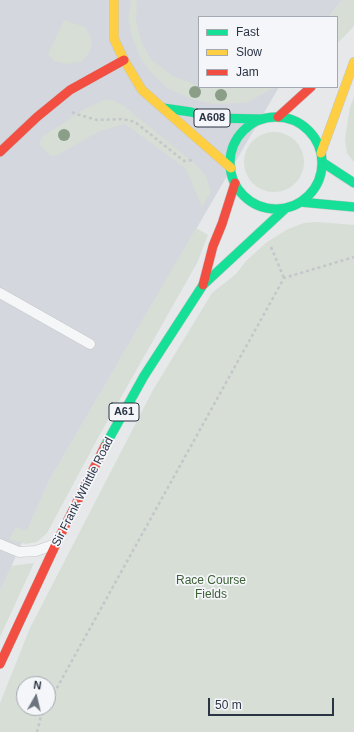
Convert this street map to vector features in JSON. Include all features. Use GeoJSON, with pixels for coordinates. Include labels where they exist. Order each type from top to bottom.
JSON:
{"type":"FeatureCollection","features":[{"type":"Feature","properties":{"kind":"main road","name":"A608"},"geometry":{"type":"LineString","coordinates":[[114,0],[114,38],[124,60],[142,90],[231,168]]}},
{"type":"Feature","properties":{"kind":"main road"},"geometry":{"type":"LineString","coordinates":[[343,62],[354,53]]}},
{"type":"Feature","properties":{"kind":"main road"},"geometry":{"type":"LineString","coordinates":[[0,152],[37,117],[70,90],[124,60]]}},
{"type":"Feature","properties":{"kind":"main road"},"geometry":{"type":"LineString","coordinates":[[354,62],[322,157],[321,174],[309,195],[300,202],[286,208],[270,208],[256,204],[244,195],[235,183],[231,168],[231,156],[235,144],[242,133],[251,124],[263,119],[278,117],[293,120],[306,128],[315,139],[322,157],[354,183]]}},
{"type":"Feature","properties":{"kind":"main road"},"geometry":{"type":"LineString","coordinates":[[278,117],[310,88]]}},
{"type":"Feature","properties":{"kind":"main road","name":"A608"},"geometry":{"type":"LineString","coordinates":[[163,108],[190,112],[211,118],[263,119]]}},
{"type":"Feature","properties":{"kind":"main road","name":"Sir Frank Whittle Road"},"geometry":{"type":"LineString","coordinates":[[203,286],[213,246],[222,224],[235,183]]}},
{"type":"Feature","properties":{"kind":"main road"},"geometry":{"type":"LineString","coordinates":[[300,202],[354,207]]}},
{"type":"Feature","properties":{"kind":"main road","name":"Sir Frank Whittle Road"},"geometry":{"type":"LineString","coordinates":[[0,664],[56,544],[104,449],[144,376],[203,286],[286,208]]}},
{"type":"Feature","properties":{"kind":"lane"},"geometry":{"type":"LineString","coordinates":[[0,292],[90,344]]}},
{"type":"Feature","properties":{"kind":"lane"},"geometry":{"type":"LineString","coordinates":[[0,544],[19,552],[36,551],[56,544]]}},
{"type":"Feature","properties":{"kind":"path"},"geometry":{"type":"LineString","coordinates":[[60,98],[76,114],[97,120],[123,119],[135,122],[184,161],[194,160]]}},
{"type":"Feature","properties":{"kind":"path"},"geometry":{"type":"LineString","coordinates":[[260,232],[265,233],[284,278]]}},
{"type":"Feature","properties":{"kind":"path"},"geometry":{"type":"LineString","coordinates":[[56,690],[284,278],[354,257]]}},
{"type":"Feature","properties":{"kind":"path"},"geometry":{"type":"LineString","coordinates":[[37,732],[41,716]]}},
{"type":"Feature","properties":{"kind":"shaded area"},"geometry":{"type":"Polygon","coordinates":[[[0,0],[342,0],[330,16],[198,16],[198,88],[278,88],[49,481],[0,592],[0,0]]]}},
{"type":"Feature","properties":{"kind":"green space"},"geometry":{"type":"Polygon","coordinates":[[[131,0],[137,0],[136,20],[142,43],[151,59],[173,76],[198,86],[198,88],[274,88],[246,103],[212,104],[191,99],[167,88],[149,70],[141,59],[132,37],[128,18],[131,0]]]}},
{"type":"Feature","properties":{"kind":"green space"},"geometry":{"type":"Polygon","coordinates":[[[342,0],[354,0],[354,26],[338,43],[338,16],[330,16],[342,0]]]}},
{"type":"Feature","properties":{"kind":"green space"},"geometry":{"type":"Polygon","coordinates":[[[64,20],[85,27],[92,41],[90,52],[81,62],[67,64],[54,61],[48,54],[64,20]]]}},
{"type":"Feature","properties":{"kind":"green space"},"geometry":{"type":"Polygon","coordinates":[[[354,97],[354,162],[347,153],[345,139],[350,107],[354,97]]]}},
{"type":"Feature","properties":{"kind":"green space"},"geometry":{"type":"Polygon","coordinates":[[[104,100],[113,100],[124,106],[198,166],[206,176],[211,192],[202,207],[186,169],[125,124],[100,131],[58,155],[51,156],[39,145],[42,137],[84,109],[104,100]]]}},
{"type":"Feature","properties":{"kind":"green space"},"geometry":{"type":"Polygon","coordinates":[[[274,132],[291,137],[299,145],[304,162],[299,179],[291,187],[274,192],[257,187],[249,179],[244,162],[249,145],[257,137],[274,132]]]}},
{"type":"Feature","properties":{"kind":"green space","name":"Race Course Fields"},"geometry":{"type":"Polygon","coordinates":[[[317,222],[354,225],[354,732],[0,732],[0,703],[30,628],[153,390],[212,293],[236,274],[246,261],[267,242],[288,229],[304,223],[317,222]]]}},
{"type":"Feature","properties":{"kind":"green space"},"geometry":{"type":"Polygon","coordinates":[[[196,228],[208,235],[197,263],[99,436],[47,533],[37,542],[26,544],[9,540],[16,527],[27,530],[49,481],[196,228]]]}},
{"type":"Feature","properties":{"kind":"green space"},"geometry":{"type":"Polygon","coordinates":[[[34,563],[0,637],[0,592],[11,566],[34,563]]]}},
{"type":"Feature","properties":{"kind":"traffic: fast"},"geometry":{"type":"LineString","coordinates":[[163,108],[191,112],[211,118],[263,119]]}},
{"type":"Feature","properties":{"kind":"traffic: fast"},"geometry":{"type":"LineString","coordinates":[[276,117],[293,121],[308,131],[318,146],[322,163],[318,180],[308,195],[293,205],[276,209],[259,205],[244,195],[234,180],[230,163],[234,146],[244,131],[259,121],[276,117]]}},
{"type":"Feature","properties":{"kind":"traffic: fast"},"geometry":{"type":"LineString","coordinates":[[322,162],[354,183]]}},
{"type":"Feature","properties":{"kind":"traffic: fast"},"geometry":{"type":"LineString","coordinates":[[300,202],[354,207]]}},
{"type":"Feature","properties":{"kind":"traffic: fast"},"geometry":{"type":"LineString","coordinates":[[105,446],[144,376],[203,285],[286,208]]}},
{"type":"Feature","properties":{"kind":"traffic: slow"},"geometry":{"type":"LineString","coordinates":[[114,0],[114,39],[124,60],[142,90],[231,168]]}},
{"type":"Feature","properties":{"kind":"traffic: slow"},"geometry":{"type":"LineString","coordinates":[[321,153],[354,62]]}},
{"type":"Feature","properties":{"kind":"traffic: jam"},"geometry":{"type":"LineString","coordinates":[[0,152],[37,117],[70,90],[124,60]]}},
{"type":"Feature","properties":{"kind":"traffic: jam"},"geometry":{"type":"LineString","coordinates":[[278,117],[310,88]]}},
{"type":"Feature","properties":{"kind":"traffic: jam"},"geometry":{"type":"LineString","coordinates":[[203,285],[213,246],[222,224],[235,183]]}},
{"type":"Feature","properties":{"kind":"traffic: jam"},"geometry":{"type":"LineString","coordinates":[[0,664],[56,544],[105,446]]}}]}
